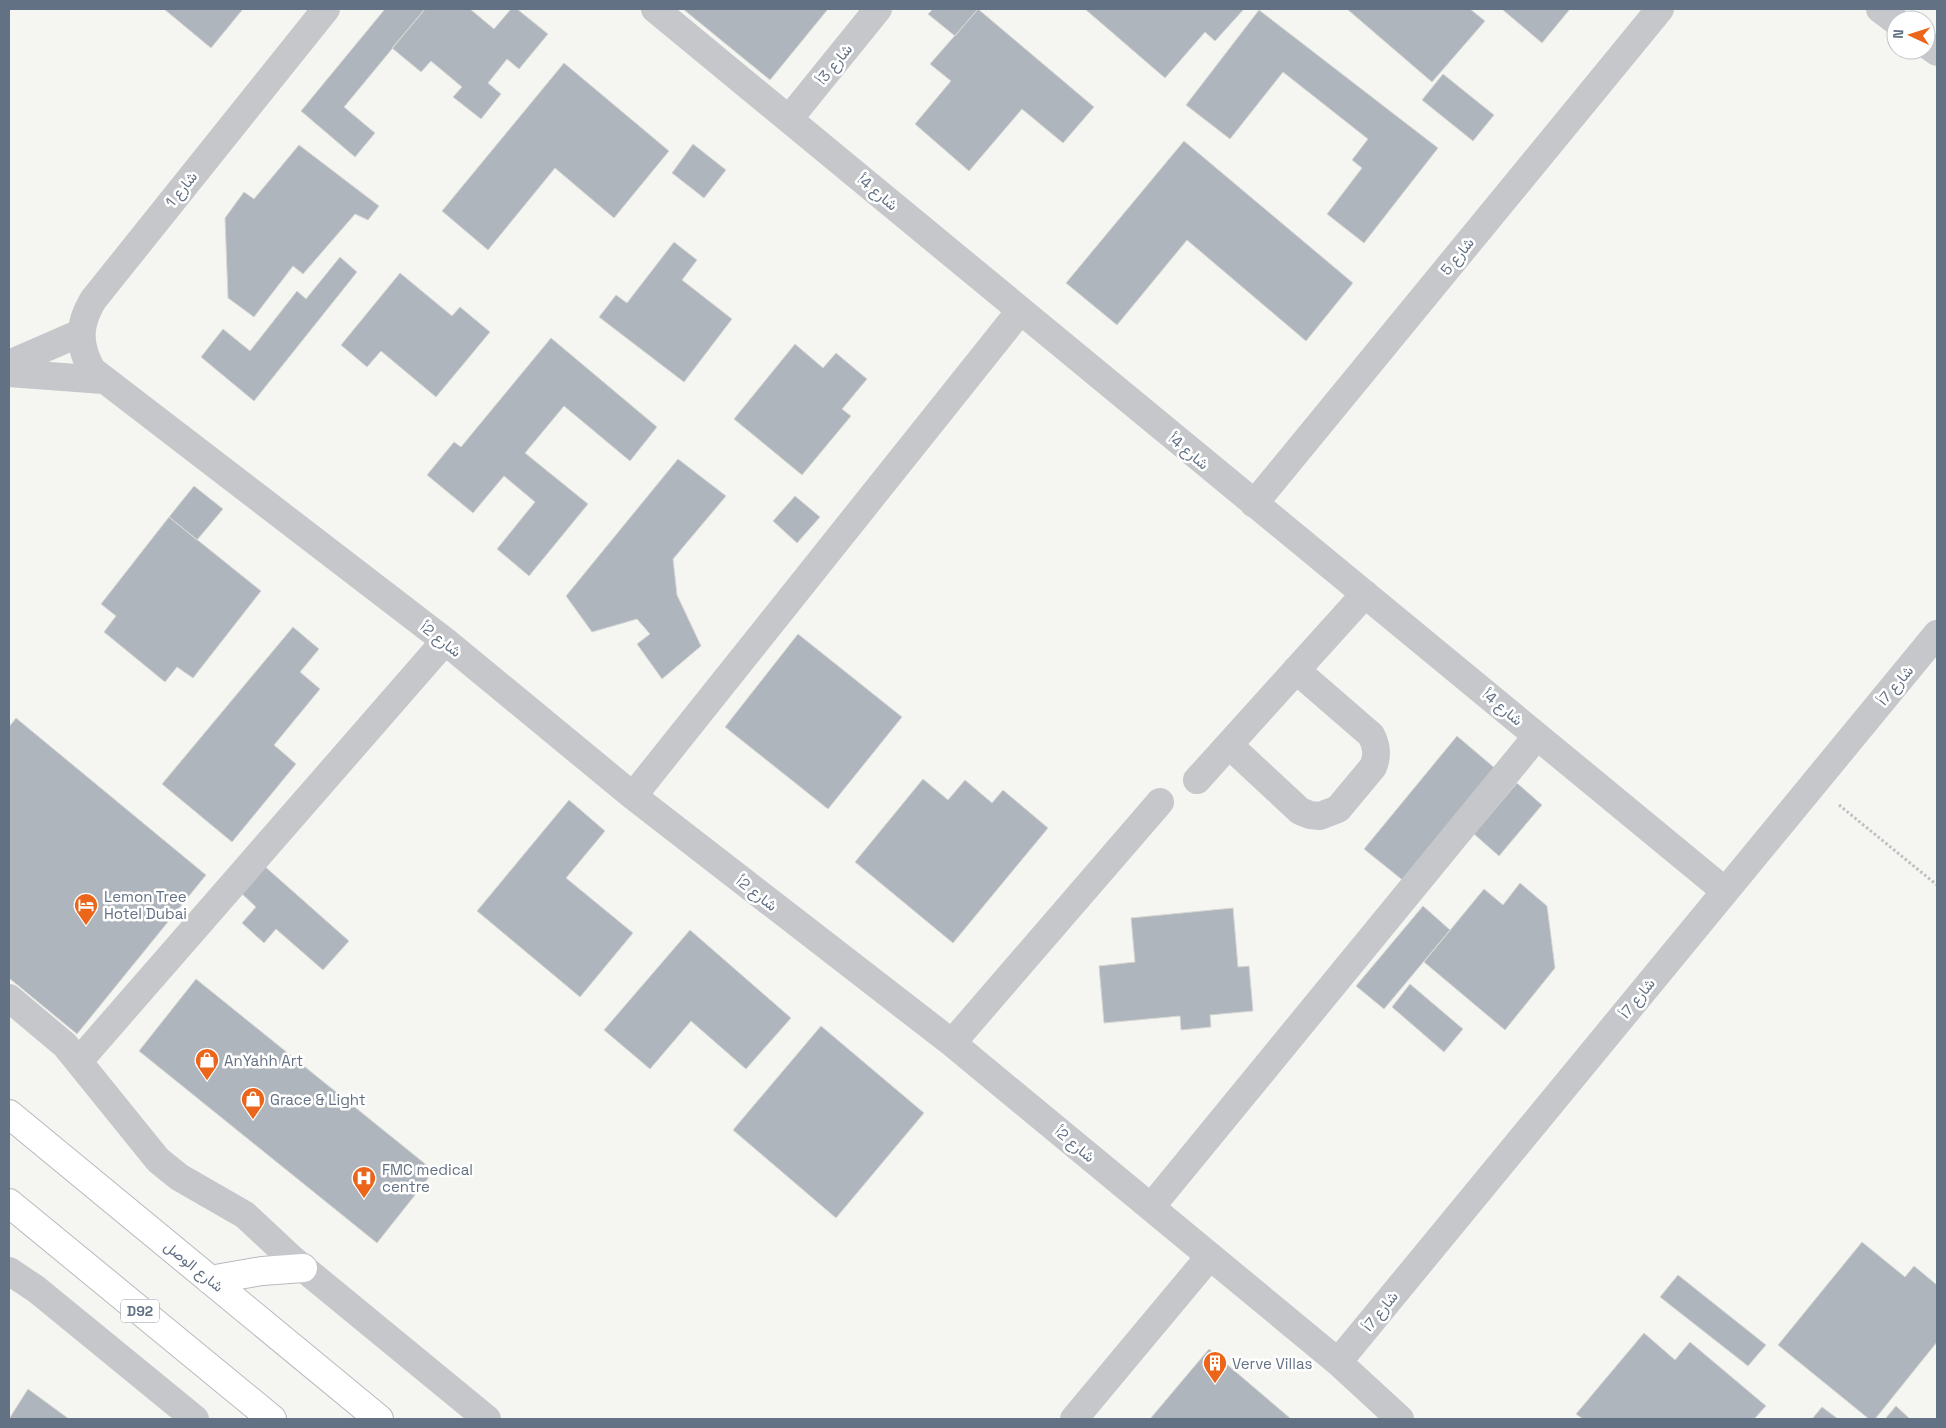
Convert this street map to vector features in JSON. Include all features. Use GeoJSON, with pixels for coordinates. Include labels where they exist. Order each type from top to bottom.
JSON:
{"type":"FeatureCollection","features":[{"type":"Feature","properties":{"kind":"main road","name":"شارع الوصل"},"geometry":{"type":"LineString","coordinates":[[9,1114],[379,1419]]}},
{"type":"Feature","properties":{"kind":"main road","name":"D92"},"geometry":{"type":"LineString","coordinates":[[9,1203],[272,1419]]}},
{"type":"Feature","properties":{"kind":"main road"},"geometry":{"type":"LineString","coordinates":[[210,1280],[255,1272],[302,1268]]}},
{"type":"Feature","properties":{"kind":"street","name":"شارع 1"},"geometry":{"type":"LineString","coordinates":[[103,380],[92,370],[85,357],[80,332],[85,313],[102,287],[326,9]]}},
{"type":"Feature","properties":{"kind":"street","name":"شارع 4أ"},"geometry":{"type":"LineString","coordinates":[[655,9],[1725,891]]}},
{"type":"Feature","properties":{"kind":"street","name":"شارع 3أ"},"geometry":{"type":"LineString","coordinates":[[789,119],[878,9]]}},
{"type":"Feature","properties":{"kind":"street","name":"شارع 5"},"geometry":{"type":"LineString","coordinates":[[1254,504],[1660,9]]}},
{"type":"Feature","properties":{"kind":"street"},"geometry":{"type":"LineString","coordinates":[[633,796],[1020,310]]}},
{"type":"Feature","properties":{"kind":"street"},"geometry":{"type":"LineString","coordinates":[[9,364],[80,332]]}},
{"type":"Feature","properties":{"kind":"street"},"geometry":{"type":"LineString","coordinates":[[9,373],[103,380]]}},
{"type":"Feature","properties":{"kind":"street","name":"شارع 2أ"},"geometry":{"type":"LineString","coordinates":[[103,380],[445,641],[633,796],[952,1043],[1338,1362],[1400,1419]]}},
{"type":"Feature","properties":{"kind":"street"},"geometry":{"type":"LineString","coordinates":[[1197,780],[1365,594]]}},
{"type":"Feature","properties":{"kind":"street","name":"شارع 7أ"},"geometry":{"type":"LineString","coordinates":[[1338,1362],[1937,634]]}},
{"type":"Feature","properties":{"kind":"street"},"geometry":{"type":"LineString","coordinates":[[79,1061],[445,641]]}},
{"type":"Feature","properties":{"kind":"street"},"geometry":{"type":"LineString","coordinates":[[1229,745],[1300,811],[1320,816],[1338,809],[1373,767],[1376,759],[1375,742],[1371,735],[1296,670]]}},
{"type":"Feature","properties":{"kind":"street"},"geometry":{"type":"LineString","coordinates":[[1151,1207],[1537,736]]}},
{"type":"Feature","properties":{"kind":"street"},"geometry":{"type":"LineString","coordinates":[[952,1043],[1160,802]]}},
{"type":"Feature","properties":{"kind":"street"},"geometry":{"type":"LineString","coordinates":[[9,998],[48,1029],[79,1061],[158,1160],[179,1177],[245,1216],[302,1268],[487,1419]]}},
{"type":"Feature","properties":{"kind":"street"},"geometry":{"type":"LineString","coordinates":[[1074,1419],[1210,1256]]}},
{"type":"Feature","properties":{"kind":"street"},"geometry":{"type":"LineString","coordinates":[[9,1271],[36,1289],[195,1419]]}},
{"type":"Feature","properties":{"kind":"path"},"geometry":{"type":"LineString","coordinates":[[1813,784],[1937,885]]}},
{"type":"Feature","properties":{"kind":"building"},"geometry":{"type":"Polygon","coordinates":[[[164,9],[243,9],[211,48],[164,9]]]}},
{"type":"Feature","properties":{"kind":"building"},"geometry":{"type":"Polygon","coordinates":[[[385,9],[425,9],[344,107],[375,133],[355,157],[301,111],[385,9]]]}},
{"type":"Feature","properties":{"kind":"building"},"geometry":{"type":"Polygon","coordinates":[[[425,9],[470,9],[494,29],[511,9],[517,9],[548,34],[519,69],[507,59],[488,83],[501,94],[481,119],[453,97],[462,87],[431,61],[421,72],[392,48],[425,9]]]}},
{"type":"Feature","properties":{"kind":"building"},"geometry":{"type":"Polygon","coordinates":[[[683,9],[828,9],[770,80],[683,9]]]}},
{"type":"Feature","properties":{"kind":"building"},"geometry":{"type":"Polygon","coordinates":[[[933,9],[978,9],[955,36],[928,14],[933,9]]]}},
{"type":"Feature","properties":{"kind":"building"},"geometry":{"type":"Polygon","coordinates":[[[978,9],[1094,107],[1063,143],[1022,109],[969,171],[915,124],[951,81],[930,64],[978,9]]]}},
{"type":"Feature","properties":{"kind":"building"},"geometry":{"type":"Polygon","coordinates":[[[1085,9],[1244,9],[1215,41],[1205,32],[1165,78],[1085,9]]]}},
{"type":"Feature","properties":{"kind":"building"},"geometry":{"type":"Polygon","coordinates":[[[1347,9],[1470,9],[1485,21],[1432,82],[1347,9]]]}},
{"type":"Feature","properties":{"kind":"building"},"geometry":{"type":"Polygon","coordinates":[[[1570,9],[1542,43],[1503,10],[1570,9]]]}},
{"type":"Feature","properties":{"kind":"building"},"geometry":{"type":"Polygon","coordinates":[[[1259,10],[1438,148],[1364,243],[1327,214],[1362,168],[1352,160],[1368,139],[1283,72],[1230,139],[1186,105],[1259,10]]]}},
{"type":"Feature","properties":{"kind":"building"},"geometry":{"type":"Polygon","coordinates":[[[564,63],[669,151],[614,218],[555,168],[488,250],[442,211],[564,63]]]}},
{"type":"Feature","properties":{"kind":"building"},"geometry":{"type":"Polygon","coordinates":[[[1443,74],[1494,115],[1473,141],[1422,100],[1443,74]]]}},
{"type":"Feature","properties":{"kind":"building"},"geometry":{"type":"Polygon","coordinates":[[[1184,141],[1353,283],[1306,341],[1187,240],[1117,325],[1066,283],[1184,141]]]}},
{"type":"Feature","properties":{"kind":"building"},"geometry":{"type":"Polygon","coordinates":[[[693,144],[726,170],[704,198],[672,173],[693,144]]]}},
{"type":"Feature","properties":{"kind":"building"},"geometry":{"type":"Polygon","coordinates":[[[299,145],[379,206],[368,220],[355,214],[303,274],[293,266],[254,317],[228,298],[225,218],[244,192],[254,199],[299,145]]]}},
{"type":"Feature","properties":{"kind":"building"},"geometry":{"type":"Polygon","coordinates":[[[674,242],[697,260],[682,280],[732,319],[684,382],[599,317],[616,295],[627,303],[674,242]]]}},
{"type":"Feature","properties":{"kind":"building"},"geometry":{"type":"Polygon","coordinates":[[[340,257],[357,272],[254,401],[201,357],[223,329],[250,351],[297,291],[306,299],[340,257]]]}},
{"type":"Feature","properties":{"kind":"building"},"geometry":{"type":"Polygon","coordinates":[[[400,273],[452,316],[460,307],[490,332],[436,397],[381,351],[367,367],[341,345],[400,273]]]}},
{"type":"Feature","properties":{"kind":"building"},"geometry":{"type":"Polygon","coordinates":[[[551,338],[657,427],[630,461],[564,406],[525,453],[588,504],[529,576],[497,549],[535,502],[504,476],[473,513],[427,475],[454,442],[461,447],[551,338]]]}},
{"type":"Feature","properties":{"kind":"building"},"geometry":{"type":"Polygon","coordinates":[[[795,344],[823,368],[836,353],[867,379],[842,409],[851,416],[802,475],[734,419],[795,344]]]}},
{"type":"Feature","properties":{"kind":"building"},"geometry":{"type":"Polygon","coordinates":[[[678,459],[726,496],[673,559],[677,595],[701,646],[662,679],[637,644],[650,634],[637,619],[592,632],[566,596],[678,459]]]}},
{"type":"Feature","properties":{"kind":"building"},"geometry":{"type":"Polygon","coordinates":[[[194,486],[223,509],[197,540],[169,517],[194,486]]]}},
{"type":"Feature","properties":{"kind":"building"},"geometry":{"type":"Polygon","coordinates":[[[795,496],[820,517],[797,543],[773,521],[795,496]]]}},
{"type":"Feature","properties":{"kind":"building"},"geometry":{"type":"Polygon","coordinates":[[[169,517],[261,591],[193,678],[177,667],[165,682],[104,632],[116,616],[101,604],[169,517]]]}},
{"type":"Feature","properties":{"kind":"building"},"geometry":{"type":"Polygon","coordinates":[[[293,627],[319,649],[300,672],[320,689],[274,745],[296,764],[232,842],[162,784],[293,627]]]}},
{"type":"Feature","properties":{"kind":"building"},"geometry":{"type":"Polygon","coordinates":[[[798,634],[902,717],[828,809],[725,727],[798,634]]]}},
{"type":"Feature","properties":{"kind":"building","name":"Lemon Tree Hotel Dubai"},"geometry":{"type":"Polygon","coordinates":[[[16,718],[206,875],[77,1034],[9,978],[9,727],[16,718]]]}},
{"type":"Feature","properties":{"kind":"building"},"geometry":{"type":"Polygon","coordinates":[[[1457,736],[1497,770],[1405,882],[1364,849],[1457,736]]]}},
{"type":"Feature","properties":{"kind":"building"},"geometry":{"type":"Polygon","coordinates":[[[923,779],[948,800],[965,780],[992,803],[1003,790],[1048,828],[953,943],[855,862],[923,779]]]}},
{"type":"Feature","properties":{"kind":"building"},"geometry":{"type":"Polygon","coordinates":[[[1517,783],[1542,805],[1499,856],[1474,834],[1517,783]]]}},
{"type":"Feature","properties":{"kind":"building"},"geometry":{"type":"Polygon","coordinates":[[[569,800],[605,831],[566,878],[633,933],[580,997],[477,911],[569,800]]]}},
{"type":"Feature","properties":{"kind":"building"},"geometry":{"type":"Polygon","coordinates":[[[262,864],[349,941],[323,970],[276,929],[264,943],[242,923],[256,907],[239,891],[262,864]]]}},
{"type":"Feature","properties":{"kind":"building"},"geometry":{"type":"Polygon","coordinates":[[[1520,883],[1547,906],[1555,968],[1505,1030],[1424,962],[1484,889],[1503,905],[1520,883]]]}},
{"type":"Feature","properties":{"kind":"building"},"geometry":{"type":"Polygon","coordinates":[[[1423,906],[1450,930],[1384,1009],[1356,986],[1423,906]]]}},
{"type":"Feature","properties":{"kind":"building"},"geometry":{"type":"Polygon","coordinates":[[[1233,908],[1238,967],[1249,966],[1253,1011],[1210,1015],[1211,1027],[1181,1030],[1180,1016],[1104,1023],[1099,966],[1135,962],[1131,918],[1233,908]]]}},
{"type":"Feature","properties":{"kind":"building"},"geometry":{"type":"Polygon","coordinates":[[[690,930],[791,1018],[746,1069],[691,1021],[650,1069],[604,1030],[690,930]]]}},
{"type":"Feature","properties":{"kind":"building"},"geometry":{"type":"Polygon","coordinates":[[[196,979],[434,1171],[377,1243],[139,1051],[196,979]]]}},
{"type":"Feature","properties":{"kind":"building"},"geometry":{"type":"Polygon","coordinates":[[[1410,984],[1463,1029],[1444,1052],[1392,1007],[1410,984]]]}},
{"type":"Feature","properties":{"kind":"building"},"geometry":{"type":"Polygon","coordinates":[[[821,1026],[924,1113],[836,1218],[733,1130],[821,1026]]]}},
{"type":"Feature","properties":{"kind":"building"},"geometry":{"type":"Polygon","coordinates":[[[1862,1242],[1905,1277],[1914,1266],[1937,1285],[1937,1342],[1875,1419],[1869,1419],[1778,1345],[1862,1242]]]}},
{"type":"Feature","properties":{"kind":"building"},"geometry":{"type":"Polygon","coordinates":[[[1678,1275],[1766,1345],[1748,1366],[1660,1297],[1678,1275]]]}},
{"type":"Feature","properties":{"kind":"building"},"geometry":{"type":"Polygon","coordinates":[[[1644,1333],[1675,1360],[1690,1342],[1766,1406],[1754,1419],[1583,1419],[1576,1414],[1644,1333]]]}},
{"type":"Feature","properties":{"kind":"building","name":"Verve Villas"},"geometry":{"type":"Polygon","coordinates":[[[1209,1349],[1291,1419],[1150,1419],[1209,1349]]]}},
{"type":"Feature","properties":{"kind":"building"},"geometry":{"type":"Polygon","coordinates":[[[28,1389],[69,1419],[9,1419],[28,1389]]]}},
{"type":"Feature","properties":{"kind":"building"},"geometry":{"type":"Polygon","coordinates":[[[1896,1406],[1910,1419],[1885,1419],[1896,1406]]]}},
{"type":"Feature","properties":{"kind":"building"},"geometry":{"type":"Polygon","coordinates":[[[1822,1407],[1838,1419],[1812,1419],[1822,1407]]]}},
{"type":"Feature","properties":{"kind":"place","name":"Lemon Tree Hotel Dubai"},"geometry":{"type":"Point","coordinates":[86,926]}},
{"type":"Feature","properties":{"kind":"place","name":"AnYahh Art"},"geometry":{"type":"Point","coordinates":[207,1081]}},
{"type":"Feature","properties":{"kind":"place","name":"Grace & Light"},"geometry":{"type":"Point","coordinates":[253,1120]}},
{"type":"Feature","properties":{"kind":"place","name":"FMC medical centre"},"geometry":{"type":"Point","coordinates":[364,1199]}},
{"type":"Feature","properties":{"kind":"place","name":"Verve Villas"},"geometry":{"type":"Point","coordinates":[1215,1384]}}]}
